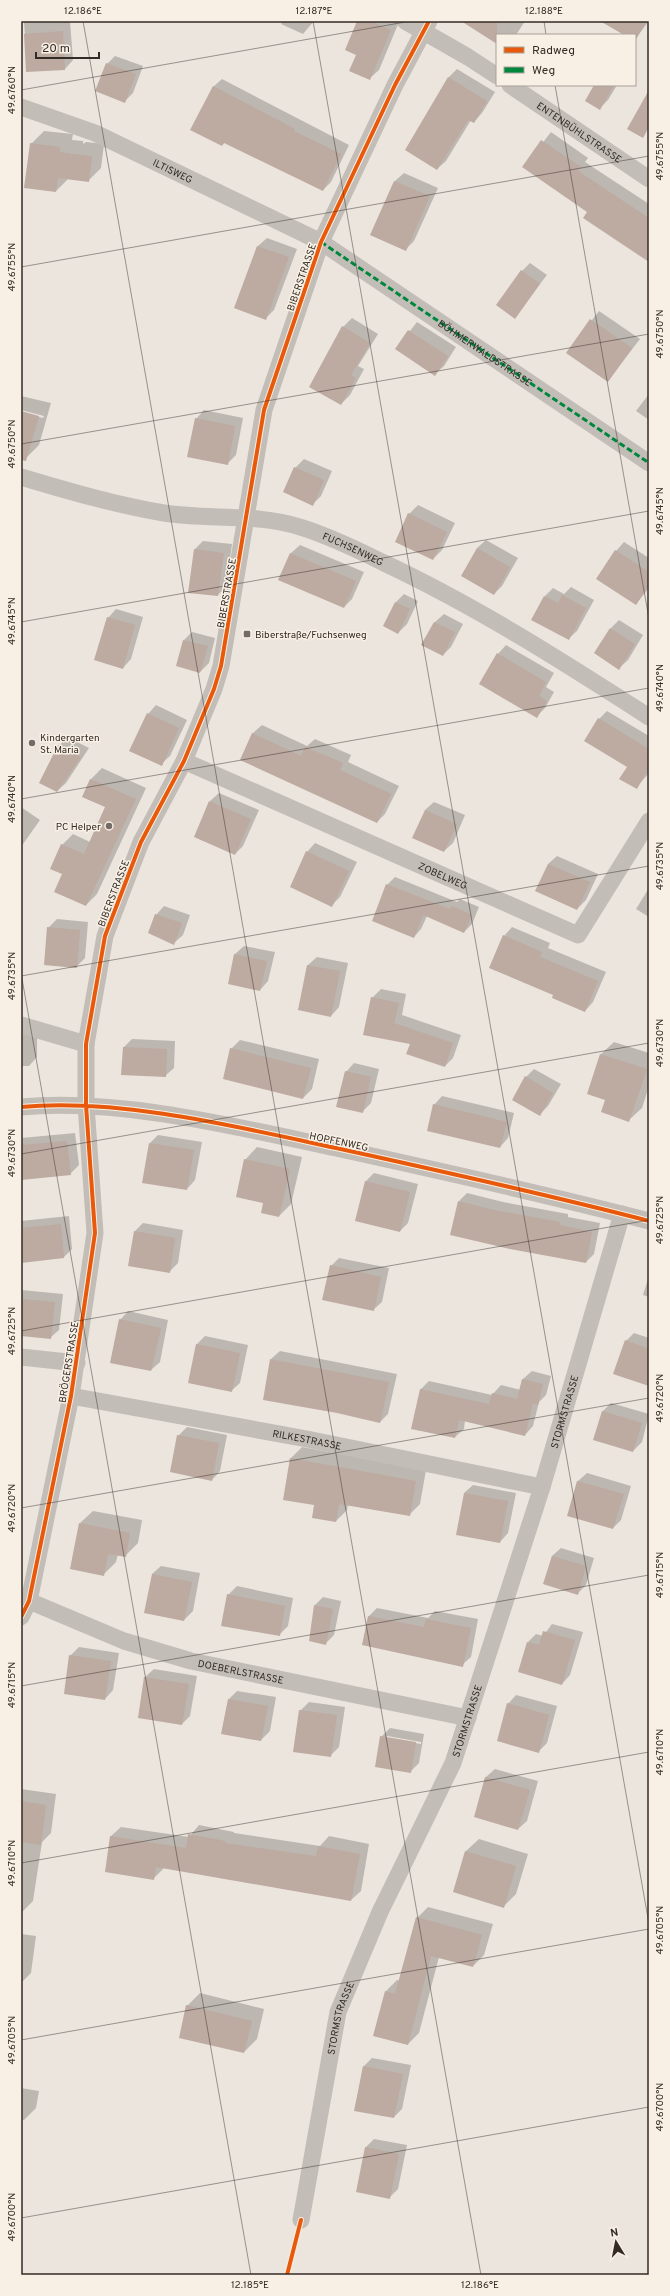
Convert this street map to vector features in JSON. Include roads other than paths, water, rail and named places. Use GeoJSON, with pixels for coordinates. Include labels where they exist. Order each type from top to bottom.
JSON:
{"type":"FeatureCollection","features":[{"type":"Feature","properties":{"kind":"street"},"geometry":{"type":"LineString","coordinates":[[405,21],[426,26],[496,75]]}},
{"type":"Feature","properties":{"kind":"street","name":"BIBERSTRASSE"},"geometry":{"type":"LineString","coordinates":[[86,1105],[86,1044],[105,936],[141,842],[184,761],[214,689],[221,666],[264,410],[321,242],[395,85],[426,26]]}},
{"type":"Feature","properties":{"kind":"street","name":"ENTENBÜHLSTRASSE"},"geometry":{"type":"LineString","coordinates":[[511,86],[649,179]]}},
{"type":"Feature","properties":{"kind":"street","name":"ILTISWEG"},"geometry":{"type":"LineString","coordinates":[[21,107],[95,133],[321,242]]}},
{"type":"Feature","properties":{"kind":"street","name":"BÖHMERWALDSTRASSE"},"geometry":{"type":"LineString","coordinates":[[321,242],[649,462]]}},
{"type":"Feature","properties":{"kind":"street","name":"FUCHSENWEG"},"geometry":{"type":"LineString","coordinates":[[21,477],[80,494],[165,513],[273,520],[301,527],[337,541],[428,583],[526,638],[649,718]]}},
{"type":"Feature","properties":{"kind":"street","name":"ZOBELWEG"},"geometry":{"type":"LineString","coordinates":[[184,761],[578,935],[649,821]]}},
{"type":"Feature","properties":{"kind":"street"},"geometry":{"type":"LineString","coordinates":[[21,1025],[86,1044]]}},
{"type":"Feature","properties":{"kind":"street","name":"HOPFENWEG"},"geometry":{"type":"LineString","coordinates":[[21,1107],[86,1105],[165,1115],[267,1133],[522,1189],[649,1221]]}},
{"type":"Feature","properties":{"kind":"street","name":"BRÖGERSTRASSE"},"geometry":{"type":"LineString","coordinates":[[21,1617],[71,1396],[95,1233],[86,1105]]}},
{"type":"Feature","properties":{"kind":"street","name":"STORMSTRASSE"},"geometry":{"type":"LineString","coordinates":[[301,2220],[338,2012],[380,1912],[453,1763],[542,1487],[622,1214]]}},
{"type":"Feature","properties":{"kind":"street"},"geometry":{"type":"LineString","coordinates":[[21,1357],[76,1363]]}},
{"type":"Feature","properties":{"kind":"street","name":"RILKESTRASSE"},"geometry":{"type":"LineString","coordinates":[[71,1396],[307,1439],[542,1487]]}},
{"type":"Feature","properties":{"kind":"street","name":"DOEBERLSTRASSE"},"geometry":{"type":"LineString","coordinates":[[25,1600],[124,1641],[191,1660],[468,1718]]}},
{"type":"Feature","properties":{"kind":"place","name":"Biberstraße/Fuchsenweg"},"geometry":{"type":"Point","coordinates":[247,634]}},
{"type":"Feature","properties":{"kind":"place","name":"Kindergarten St. Maria"},"geometry":{"type":"Point","coordinates":[32,743]}},
{"type":"Feature","properties":{"kind":"place","name":"PC Helper"},"geometry":{"type":"Point","coordinates":[109,826]}}]}
